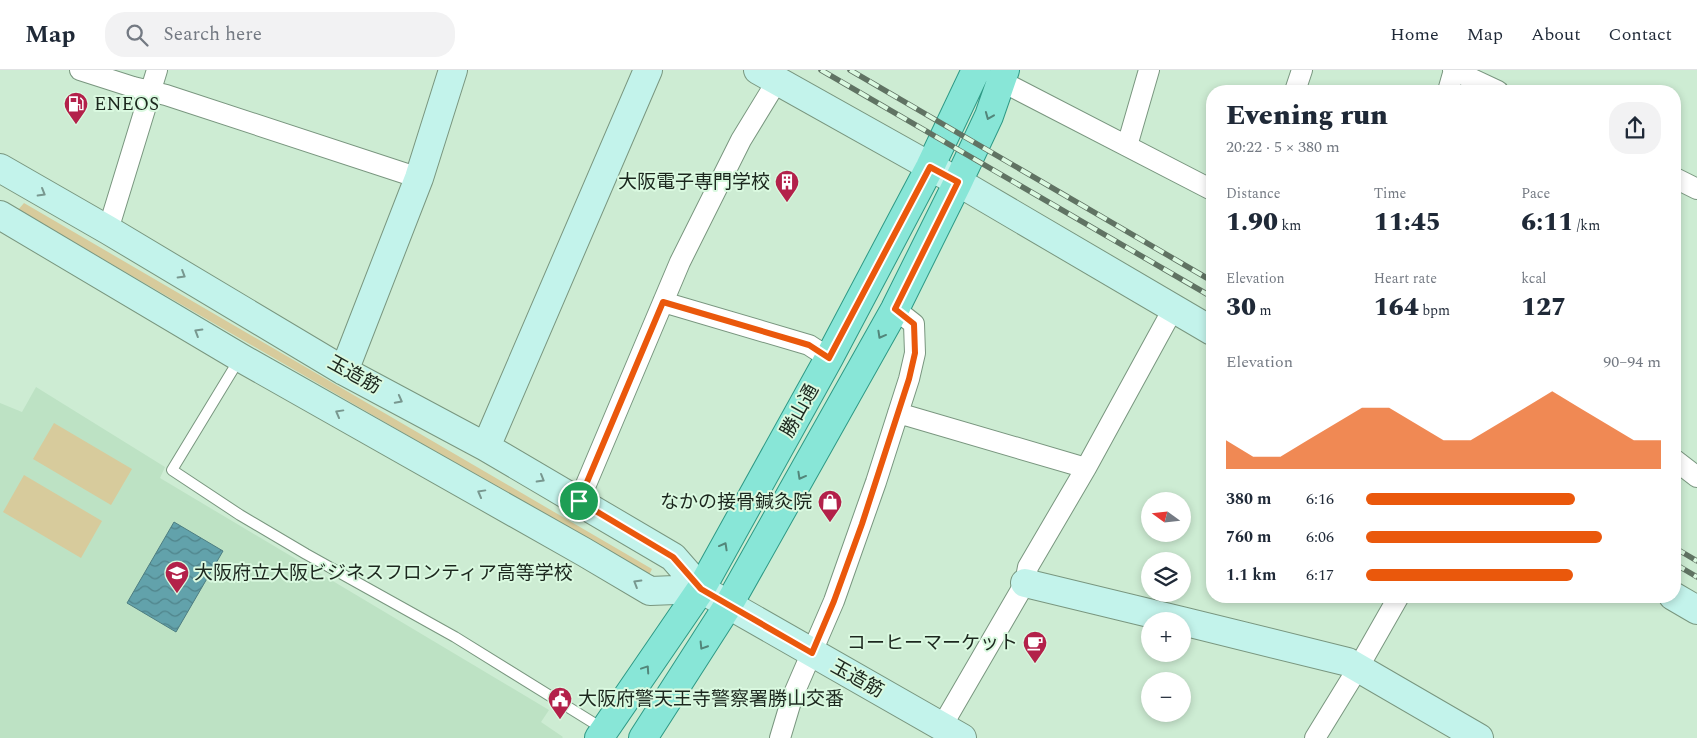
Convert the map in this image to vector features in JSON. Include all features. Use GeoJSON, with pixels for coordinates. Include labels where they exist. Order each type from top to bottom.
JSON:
{"type":"FeatureCollection","features":[{"type":"Feature","properties":{"kind":"main road","name":"勝山通"},"geometry":{"type":"LineString","coordinates":[[602,734],[701,589],[829,358],[930,167],[976,70]]}},
{"type":"Feature","properties":{"kind":"main road","name":"勝山通"},"geometry":{"type":"LineString","coordinates":[[643,738],[729,604],[895,309],[989,116],[1003,76]]}},
{"type":"Feature","properties":{"kind":"street"},"geometry":{"type":"LineString","coordinates":[[80,70],[151,91],[419,178]]}},
{"type":"Feature","properties":{"kind":"street"},"geometry":{"type":"LineString","coordinates":[[108,230],[157,70]]}},
{"type":"Feature","properties":{"kind":"street"},"geometry":{"type":"LineString","coordinates":[[344,371],[419,178],[453,70]]}},
{"type":"Feature","properties":{"kind":"street"},"geometry":{"type":"LineString","coordinates":[[486,447],[648,70]]}},
{"type":"Feature","properties":{"kind":"street"},"geometry":{"type":"LineString","coordinates":[[1127,146],[1149,70]]}},
{"type":"Feature","properties":{"kind":"street"},"geometry":{"type":"LineString","coordinates":[[1297,85],[1302,70]]}},
{"type":"Feature","properties":{"kind":"street"},"geometry":{"type":"LineString","coordinates":[[1450,85],[1454,70],[1485,85]]}},
{"type":"Feature","properties":{"kind":"street"},"geometry":{"type":"LineString","coordinates":[[579,501],[680,262],[741,140],[768,76],[958,182],[1206,328]]}},
{"type":"Feature","properties":{"kind":"street"},"geometry":{"type":"LineString","coordinates":[[1003,76],[1127,146],[1206,187]]}},
{"type":"Feature","properties":{"kind":"street","name":"玉造筋"},"geometry":{"type":"LineString","coordinates":[[0,168],[344,371],[486,447],[579,501],[673,557],[701,589],[952,732]]}},
{"type":"Feature","properties":{"kind":"street"},"geometry":{"type":"LineString","coordinates":[[1681,181],[1697,189]]}},
{"type":"Feature","properties":{"kind":"street"},"geometry":{"type":"LineString","coordinates":[[0,214],[241,358],[650,591],[701,589]]}},
{"type":"Feature","properties":{"kind":"street"},"geometry":{"type":"LineString","coordinates":[[663,302],[809,345],[829,358]]}},
{"type":"Feature","properties":{"kind":"street"},"geometry":{"type":"LineString","coordinates":[[780,738],[792,698],[834,601],[862,524],[909,379],[915,353],[914,324],[895,309]]}},
{"type":"Feature","properties":{"kind":"street"},"geometry":{"type":"LineString","coordinates":[[952,732],[1025,583],[1028,567],[1086,468],[1174,309]]}},
{"type":"Feature","properties":{"kind":"street"},"geometry":{"type":"LineString","coordinates":[[898,413],[1086,468]]}},
{"type":"Feature","properties":{"kind":"street"},"geometry":{"type":"LineString","coordinates":[[1681,464],[1695,472]]}},
{"type":"Feature","properties":{"kind":"street"},"geometry":{"type":"LineString","coordinates":[[1025,583],[1145,612]]}},
{"type":"Feature","properties":{"kind":"street"},"geometry":{"type":"LineString","coordinates":[[1681,601],[1697,610]]}},
{"type":"Feature","properties":{"kind":"street"},"geometry":{"type":"LineString","coordinates":[[1315,738],[1395,603]]}},
{"type":"Feature","properties":{"kind":"street"},"geometry":{"type":"LineString","coordinates":[[1191,623],[1348,662],[1479,738]]}},
{"type":"Feature","properties":{"kind":"lane"},"geometry":{"type":"LineString","coordinates":[[241,358],[172,470],[240,515],[306,554],[455,637],[602,734]]}},
{"type":"Feature","properties":{"kind":"shaded area"},"geometry":{"type":"Polygon","coordinates":[[[24,203],[652,569],[649,575],[18,210],[24,203]]]}},
{"type":"Feature","properties":{"kind":"shaded area","name":"大阪府立大阪ビジネスフロンティア高等学校"},"geometry":{"type":"Polygon","coordinates":[[[36,387],[165,467],[160,478],[549,710],[541,722],[563,737],[0,738],[0,403],[22,412],[36,387]]]}},
{"type":"Feature","properties":{"kind":"shaded area"},"geometry":{"type":"Polygon","coordinates":[[[54,423],[132,469],[111,505],[33,459],[54,423]]]}},
{"type":"Feature","properties":{"kind":"shaded area"},"geometry":{"type":"Polygon","coordinates":[[[24,475],[102,521],[81,558],[3,512],[24,475]]]}},
{"type":"Feature","properties":{"kind":"water"},"geometry":{"type":"Polygon","coordinates":[[[174,522],[223,551],[176,632],[127,603],[174,522]]]}},
{"type":"Feature","properties":{"kind":"railway"},"geometry":{"type":"LineString","coordinates":[[821,70],[1206,294]]}},
{"type":"Feature","properties":{"kind":"railway"},"geometry":{"type":"LineString","coordinates":[[850,70],[1206,278]]}},
{"type":"Feature","properties":{"kind":"railway"},"geometry":{"type":"LineString","coordinates":[[1681,552],[1697,561]]}},
{"type":"Feature","properties":{"kind":"railway"},"geometry":{"type":"LineString","coordinates":[[1681,568],[1697,577]]}},
{"type":"Feature","properties":{"kind":"place","name":"ENEOS"},"geometry":{"type":"Point","coordinates":[76,125]}},
{"type":"Feature","properties":{"kind":"place","name":"大阪電子専門学校"},"geometry":{"type":"Point","coordinates":[787,203]}},
{"type":"Feature","properties":{"kind":"place","name":"なかの接骨鍼灸院"},"geometry":{"type":"Point","coordinates":[830,523]}},
{"type":"Feature","properties":{"kind":"place","name":"大阪府立大阪ビジネスフロンティア高等学校"},"geometry":{"type":"Point","coordinates":[177,594]}},
{"type":"Feature","properties":{"kind":"place","name":"コーヒーマーケット"},"geometry":{"type":"Point","coordinates":[1035,664]}},
{"type":"Feature","properties":{"kind":"place","name":"大阪府警天王寺警察署勝山交番"},"geometry":{"type":"Point","coordinates":[560,720]}},
{"type":"Feature","properties":{"kind":"route"},"geometry":{"type":"LineString","coordinates":[[930,167],[958,182],[895,309],[914,324],[915,353],[909,379],[862,524],[834,601],[812,653],[701,589],[673,557],[579,501],[663,302],[809,345],[829,358],[930,167]]}}]}
